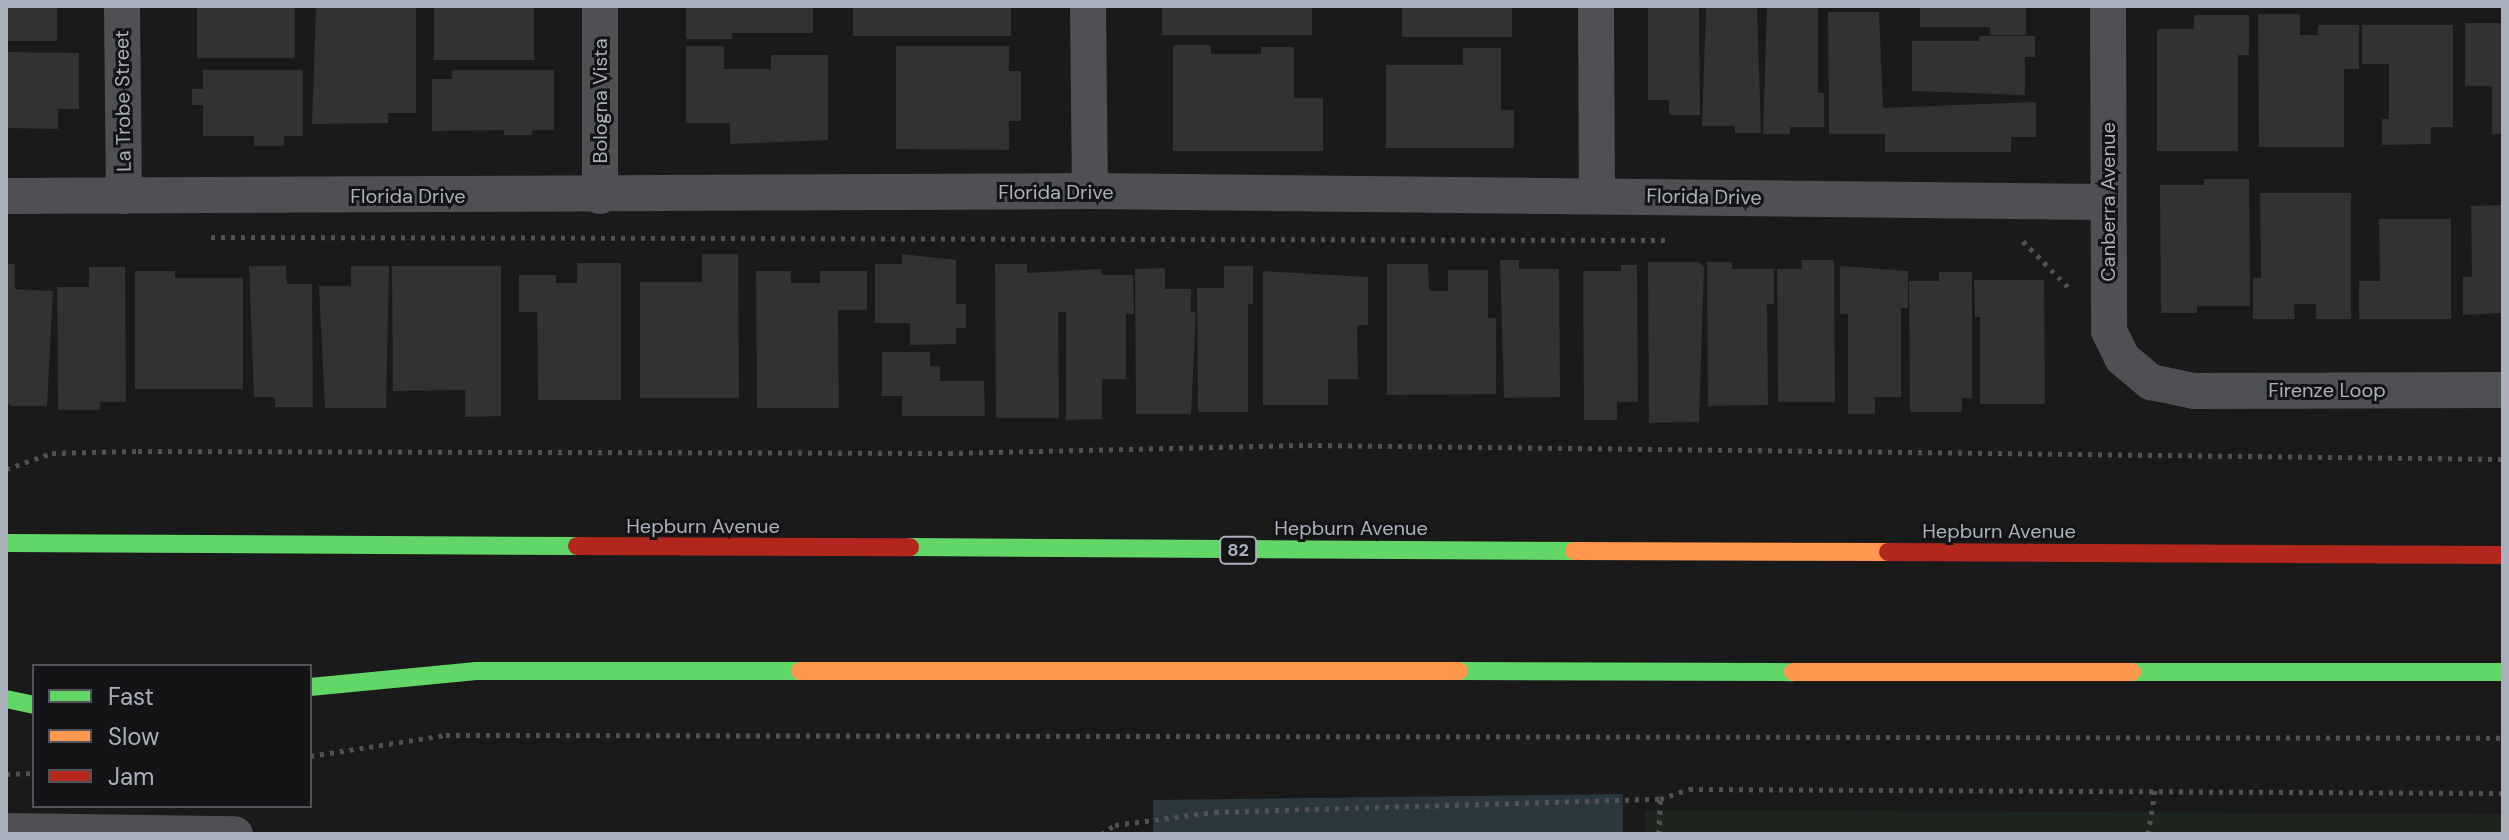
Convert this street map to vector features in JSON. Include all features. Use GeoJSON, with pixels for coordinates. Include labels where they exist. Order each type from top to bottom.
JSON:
{"type":"FeatureCollection","features":[{"type":"Feature","properties":{"kind":"main road","name":"Hepburn Avenue"},"geometry":{"type":"LineString","coordinates":[[6,543],[2503,555]]}},
{"type":"Feature","properties":{"kind":"main road"},"geometry":{"type":"LineString","coordinates":[[312,687],[476,671],[2503,672]]}},
{"type":"Feature","properties":{"kind":"main road"},"geometry":{"type":"LineString","coordinates":[[6,699],[32,705]]}},
{"type":"Feature","properties":{"kind":"street","name":"La Trobe Street"},"geometry":{"type":"LineString","coordinates":[[122,6],[124,196]]}},
{"type":"Feature","properties":{"kind":"street","name":"Bologna Vista"},"geometry":{"type":"LineString","coordinates":[[600,6],[600,196]]}},
{"type":"Feature","properties":{"kind":"street"},"geometry":{"type":"LineString","coordinates":[[1088,6],[1090,191]]}},
{"type":"Feature","properties":{"kind":"street"},"geometry":{"type":"LineString","coordinates":[[1596,6],[1597,196]]}},
{"type":"Feature","properties":{"kind":"street","name":"Canberra Avenue"},"geometry":{"type":"LineString","coordinates":[[2108,6],[2106,202],[2109,331],[2122,358],[2151,382]]}},
{"type":"Feature","properties":{"kind":"street","name":"Florida Drive"},"geometry":{"type":"LineString","coordinates":[[6,196],[600,196],[1090,191],[2106,202]]}},
{"type":"Feature","properties":{"kind":"street","name":"Firenze Loop"},"geometry":{"type":"LineString","coordinates":[[2151,382],[2194,391],[2503,390]]}},
{"type":"Feature","properties":{"kind":"street"},"geometry":{"type":"LineString","coordinates":[[6,831],[235,834]]}},
{"type":"Feature","properties":{"kind":"path"},"geometry":{"type":"LineString","coordinates":[[198,237],[1686,240]]}},
{"type":"Feature","properties":{"kind":"path"},"geometry":{"type":"LineString","coordinates":[[2006,240],[2022,240],[2067,282],[2068,308],[2108,309]]}},
{"type":"Feature","properties":{"kind":"path"},"geometry":{"type":"LineString","coordinates":[[6,469],[52,453],[123,451],[949,453],[1308,445],[2503,459]]}},
{"type":"Feature","properties":{"kind":"path"},"geometry":{"type":"LineString","coordinates":[[312,756],[446,735],[2503,738]]}},
{"type":"Feature","properties":{"kind":"path"},"geometry":{"type":"LineString","coordinates":[[6,774],[32,773]]}},
{"type":"Feature","properties":{"kind":"path"},"geometry":{"type":"LineString","coordinates":[[1101,834],[1115,825],[1215,812],[1660,799],[1689,789],[2503,793]]}},
{"type":"Feature","properties":{"kind":"path"},"geometry":{"type":"LineString","coordinates":[[2148,834],[2155,791]]}},
{"type":"Feature","properties":{"kind":"path"},"geometry":{"type":"LineString","coordinates":[[1659,834],[1660,799]]}},
{"type":"Feature","properties":{"kind":"shaded area"},"geometry":{"type":"Polygon","coordinates":[[[1623,794],[1623,834],[1153,834],[1153,800],[1623,794]]]}},
{"type":"Feature","properties":{"kind":"shaded area"},"geometry":{"type":"Polygon","coordinates":[[[1645,810],[2503,814],[2503,834],[1645,834],[1645,810]]]}},
{"type":"Feature","properties":{"kind":"building"},"geometry":{"type":"Polygon","coordinates":[[[6,6],[57,6],[57,41],[6,41],[6,6]]]}},
{"type":"Feature","properties":{"kind":"building"},"geometry":{"type":"Polygon","coordinates":[[[197,6],[295,6],[295,58],[197,58],[197,6]]]}},
{"type":"Feature","properties":{"kind":"building"},"geometry":{"type":"Polygon","coordinates":[[[434,6],[534,6],[534,60],[434,60],[434,6]]]}},
{"type":"Feature","properties":{"kind":"building"},"geometry":{"type":"Polygon","coordinates":[[[686,6],[813,6],[813,33],[732,33],[732,39],[686,39],[686,6]]]}},
{"type":"Feature","properties":{"kind":"building"},"geometry":{"type":"Polygon","coordinates":[[[853,6],[1011,6],[1011,36],[853,36],[853,6]]]}},
{"type":"Feature","properties":{"kind":"building"},"geometry":{"type":"Polygon","coordinates":[[[1162,6],[1312,6],[1312,35],[1162,35],[1162,6]]]}},
{"type":"Feature","properties":{"kind":"building"},"geometry":{"type":"Polygon","coordinates":[[[1402,6],[1512,6],[1512,37],[1402,37],[1402,6]]]}},
{"type":"Feature","properties":{"kind":"building"},"geometry":{"type":"Polygon","coordinates":[[[1648,6],[1699,6],[1700,115],[1669,115],[1669,100],[1648,100],[1648,6]]]}},
{"type":"Feature","properties":{"kind":"building"},"geometry":{"type":"Polygon","coordinates":[[[1706,6],[1757,6],[1761,133],[1735,133],[1735,126],[1702,126],[1706,6]]]}},
{"type":"Feature","properties":{"kind":"building"},"geometry":{"type":"Polygon","coordinates":[[[1767,6],[1818,6],[1818,93],[1824,93],[1824,127],[1790,127],[1790,134],[1763,134],[1767,6]]]}},
{"type":"Feature","properties":{"kind":"building"},"geometry":{"type":"Polygon","coordinates":[[[1920,6],[2026,6],[2026,35],[1990,35],[1990,27],[1920,27],[1920,6]]]}},
{"type":"Feature","properties":{"kind":"building"},"geometry":{"type":"Polygon","coordinates":[[[316,7],[416,7],[416,113],[388,113],[388,123],[312,124],[316,7]]]}},
{"type":"Feature","properties":{"kind":"building"},"geometry":{"type":"Polygon","coordinates":[[[1828,12],[1879,12],[1883,108],[2036,102],[2036,137],[2011,137],[2011,152],[1885,152],[1885,134],[1829,134],[1828,12]]]}},
{"type":"Feature","properties":{"kind":"building"},"geometry":{"type":"Polygon","coordinates":[[[2258,14],[2300,14],[2300,35],[2318,35],[2318,25],[2359,25],[2359,69],[2344,69],[2344,147],[2259,147],[2258,14]]]}},
{"type":"Feature","properties":{"kind":"building"},"geometry":{"type":"Polygon","coordinates":[[[2194,15],[2249,15],[2249,55],[2238,55],[2238,151],[2157,151],[2157,29],[2194,29],[2194,15]]]}},
{"type":"Feature","properties":{"kind":"building"},"geometry":{"type":"Polygon","coordinates":[[[2465,23],[2503,23],[2503,134],[2492,134],[2492,86],[2465,86],[2465,23]]]}},
{"type":"Feature","properties":{"kind":"building"},"geometry":{"type":"Polygon","coordinates":[[[2362,25],[2453,25],[2453,127],[2431,127],[2431,144],[2382,145],[2382,119],[2389,119],[2389,64],[2362,64],[2362,25]]]}},
{"type":"Feature","properties":{"kind":"building"},"geometry":{"type":"Polygon","coordinates":[[[1979,36],[2035,36],[2035,57],[2025,57],[2025,95],[1912,91],[1912,41],[1979,41],[1979,36]]]}},
{"type":"Feature","properties":{"kind":"building"},"geometry":{"type":"Polygon","coordinates":[[[1173,45],[1211,45],[1211,54],[1261,54],[1261,47],[1294,47],[1294,98],[1323,98],[1323,151],[1173,151],[1173,45]]]}},
{"type":"Feature","properties":{"kind":"building"},"geometry":{"type":"Polygon","coordinates":[[[686,46],[724,46],[724,69],[771,69],[771,55],[828,55],[828,140],[730,144],[730,123],[686,123],[686,46]]]}},
{"type":"Feature","properties":{"kind":"building"},"geometry":{"type":"Polygon","coordinates":[[[896,46],[1009,46],[1009,71],[1021,71],[1021,121],[1009,121],[1009,150],[896,149],[896,46]]]}},
{"type":"Feature","properties":{"kind":"building"},"geometry":{"type":"Polygon","coordinates":[[[1463,48],[1501,48],[1501,110],[1514,110],[1514,148],[1386,148],[1386,65],[1463,65],[1463,48]]]}},
{"type":"Feature","properties":{"kind":"building"},"geometry":{"type":"Polygon","coordinates":[[[6,52],[79,53],[79,109],[58,109],[58,129],[6,128],[6,52]]]}},
{"type":"Feature","properties":{"kind":"building"},"geometry":{"type":"Polygon","coordinates":[[[203,70],[303,70],[303,136],[284,136],[284,146],[254,146],[254,136],[203,136],[203,105],[192,105],[192,89],[203,89],[203,70]]]}},
{"type":"Feature","properties":{"kind":"building"},"geometry":{"type":"Polygon","coordinates":[[[452,70],[554,70],[554,130],[532,130],[532,135],[504,135],[504,130],[432,131],[432,79],[452,79],[452,70]]]}},
{"type":"Feature","properties":{"kind":"building"},"geometry":{"type":"Polygon","coordinates":[[[2204,179],[2249,179],[2250,306],[2197,306],[2197,313],[2161,313],[2160,185],[2204,185],[2204,179]]]}},
{"type":"Feature","properties":{"kind":"building"},"geometry":{"type":"Polygon","coordinates":[[[2260,193],[2351,193],[2351,319],[2316,319],[2316,304],[2294,304],[2295,319],[2253,319],[2253,278],[2261,278],[2260,193]]]}},
{"type":"Feature","properties":{"kind":"building"},"geometry":{"type":"Polygon","coordinates":[[[2503,205],[2503,313],[2463,315],[2463,277],[2472,277],[2471,206],[2503,205]]]}},
{"type":"Feature","properties":{"kind":"building"},"geometry":{"type":"Polygon","coordinates":[[[2379,219],[2451,219],[2451,319],[2359,319],[2359,281],[2380,281],[2379,219]]]}},
{"type":"Feature","properties":{"kind":"building"},"geometry":{"type":"Polygon","coordinates":[[[702,254],[738,254],[739,398],[640,398],[640,282],[702,282],[702,254]]]}},
{"type":"Feature","properties":{"kind":"building"},"geometry":{"type":"Polygon","coordinates":[[[902,254],[956,260],[956,304],[966,304],[966,328],[956,328],[956,344],[910,345],[910,323],[875,323],[875,264],[902,264],[902,254]]]}},
{"type":"Feature","properties":{"kind":"building"},"geometry":{"type":"Polygon","coordinates":[[[1500,260],[1519,260],[1519,269],[1559,269],[1560,397],[1504,398],[1500,260]]]}},
{"type":"Feature","properties":{"kind":"building"},"geometry":{"type":"Polygon","coordinates":[[[1802,260],[1834,260],[1835,402],[1778,402],[1777,269],[1802,269],[1802,260]]]}},
{"type":"Feature","properties":{"kind":"building"},"geometry":{"type":"Polygon","coordinates":[[[1648,262],[1699,262],[1704,267],[1699,422],[1649,423],[1648,262]]]}},
{"type":"Feature","properties":{"kind":"building"},"geometry":{"type":"Polygon","coordinates":[[[1707,262],[1732,262],[1732,269],[1774,269],[1774,304],[1767,304],[1768,405],[1708,406],[1707,262]]]}},
{"type":"Feature","properties":{"kind":"building"},"geometry":{"type":"Polygon","coordinates":[[[577,263],[621,263],[621,400],[538,400],[537,312],[519,312],[519,275],[556,275],[556,283],[577,283],[577,263]]]}},
{"type":"Feature","properties":{"kind":"building"},"geometry":{"type":"Polygon","coordinates":[[[6,264],[15,264],[15,289],[53,291],[47,406],[11,406],[6,402],[6,264]]]}},
{"type":"Feature","properties":{"kind":"building"},"geometry":{"type":"Polygon","coordinates":[[[995,264],[1027,264],[1027,273],[1101,269],[1101,275],[1133,275],[1134,314],[1126,314],[1126,379],[1102,379],[1102,419],[1066,420],[1066,312],[1058,312],[1059,418],[996,418],[995,264]]]}},
{"type":"Feature","properties":{"kind":"building"},"geometry":{"type":"Polygon","coordinates":[[[1387,264],[1428,264],[1429,291],[1448,291],[1448,270],[1488,270],[1488,318],[1496,318],[1496,394],[1387,395],[1387,264]]]}},
{"type":"Feature","properties":{"kind":"building"},"geometry":{"type":"Polygon","coordinates":[[[1621,265],[1637,265],[1638,402],[1617,402],[1617,420],[1584,420],[1583,271],[1621,271],[1621,265]]]}},
{"type":"Feature","properties":{"kind":"building"},"geometry":{"type":"Polygon","coordinates":[[[249,266],[286,266],[287,284],[312,284],[313,407],[275,407],[275,397],[254,397],[249,266]]]}},
{"type":"Feature","properties":{"kind":"building"},"geometry":{"type":"Polygon","coordinates":[[[351,266],[389,266],[386,408],[325,408],[319,286],[351,286],[351,266]]]}},
{"type":"Feature","properties":{"kind":"building"},"geometry":{"type":"Polygon","coordinates":[[[392,266],[501,266],[501,416],[465,417],[465,390],[393,391],[392,266]]]}},
{"type":"Feature","properties":{"kind":"building"},"geometry":{"type":"Polygon","coordinates":[[[1224,266],[1253,266],[1253,304],[1248,304],[1248,412],[1198,412],[1197,288],[1224,288],[1224,266]]]}},
{"type":"Feature","properties":{"kind":"building"},"geometry":{"type":"Polygon","coordinates":[[[1840,266],[1908,271],[1908,308],[1901,308],[1901,397],[1875,397],[1875,414],[1848,414],[1848,314],[1840,314],[1840,266]]]}},
{"type":"Feature","properties":{"kind":"building"},"geometry":{"type":"Polygon","coordinates":[[[89,267],[125,267],[126,402],[100,402],[100,410],[58,410],[57,287],[89,287],[89,267]]]}},
{"type":"Feature","properties":{"kind":"building"},"geometry":{"type":"Polygon","coordinates":[[[1165,268],[1165,289],[1191,289],[1191,312],[1196,312],[1191,414],[1136,414],[1135,269],[1165,268]]]}},
{"type":"Feature","properties":{"kind":"building"},"geometry":{"type":"Polygon","coordinates":[[[135,271],[175,271],[175,278],[243,278],[243,389],[135,389],[135,271]]]}},
{"type":"Feature","properties":{"kind":"building"},"geometry":{"type":"Polygon","coordinates":[[[756,271],[791,271],[791,283],[820,283],[820,271],[867,271],[867,310],[838,310],[839,408],[757,408],[756,271]]]}},
{"type":"Feature","properties":{"kind":"building"},"geometry":{"type":"Polygon","coordinates":[[[1263,271],[1368,277],[1368,325],[1357,325],[1358,379],[1328,379],[1328,405],[1263,405],[1263,271]]]}},
{"type":"Feature","properties":{"kind":"building"},"geometry":{"type":"Polygon","coordinates":[[[1939,272],[1972,272],[1972,398],[1962,398],[1962,412],[1910,412],[1909,281],[1939,281],[1939,272]]]}},
{"type":"Feature","properties":{"kind":"building"},"geometry":{"type":"Polygon","coordinates":[[[1974,280],[2044,280],[2045,404],[1980,404],[1980,317],[1975,317],[1974,280]]]}},
{"type":"Feature","properties":{"kind":"building"},"geometry":{"type":"Polygon","coordinates":[[[882,352],[930,352],[930,366],[940,366],[940,381],[984,381],[985,416],[902,416],[902,396],[882,396],[882,352]]]}},
{"type":"Feature","properties":{"kind":"traffic: fast"},"geometry":{"type":"LineString","coordinates":[[6,543],[577,546]]}},
{"type":"Feature","properties":{"kind":"traffic: fast"},"geometry":{"type":"LineString","coordinates":[[910,547],[1574,551]]}},
{"type":"Feature","properties":{"kind":"traffic: fast"},"geometry":{"type":"LineString","coordinates":[[312,687],[476,671],[800,671]]}},
{"type":"Feature","properties":{"kind":"traffic: fast"},"geometry":{"type":"LineString","coordinates":[[1459,671],[1793,672]]}},
{"type":"Feature","properties":{"kind":"traffic: fast"},"geometry":{"type":"LineString","coordinates":[[2132,672],[2503,672]]}},
{"type":"Feature","properties":{"kind":"traffic: fast"},"geometry":{"type":"LineString","coordinates":[[6,699],[32,705]]}},
{"type":"Feature","properties":{"kind":"traffic: slow"},"geometry":{"type":"LineString","coordinates":[[1574,551],[1888,552]]}},
{"type":"Feature","properties":{"kind":"traffic: slow"},"geometry":{"type":"LineString","coordinates":[[800,671],[1459,671]]}},
{"type":"Feature","properties":{"kind":"traffic: slow"},"geometry":{"type":"LineString","coordinates":[[1793,672],[2132,672]]}},
{"type":"Feature","properties":{"kind":"traffic: jam"},"geometry":{"type":"LineString","coordinates":[[577,546],[910,547]]}},
{"type":"Feature","properties":{"kind":"traffic: jam"},"geometry":{"type":"LineString","coordinates":[[1888,552],[2503,555]]}}]}
